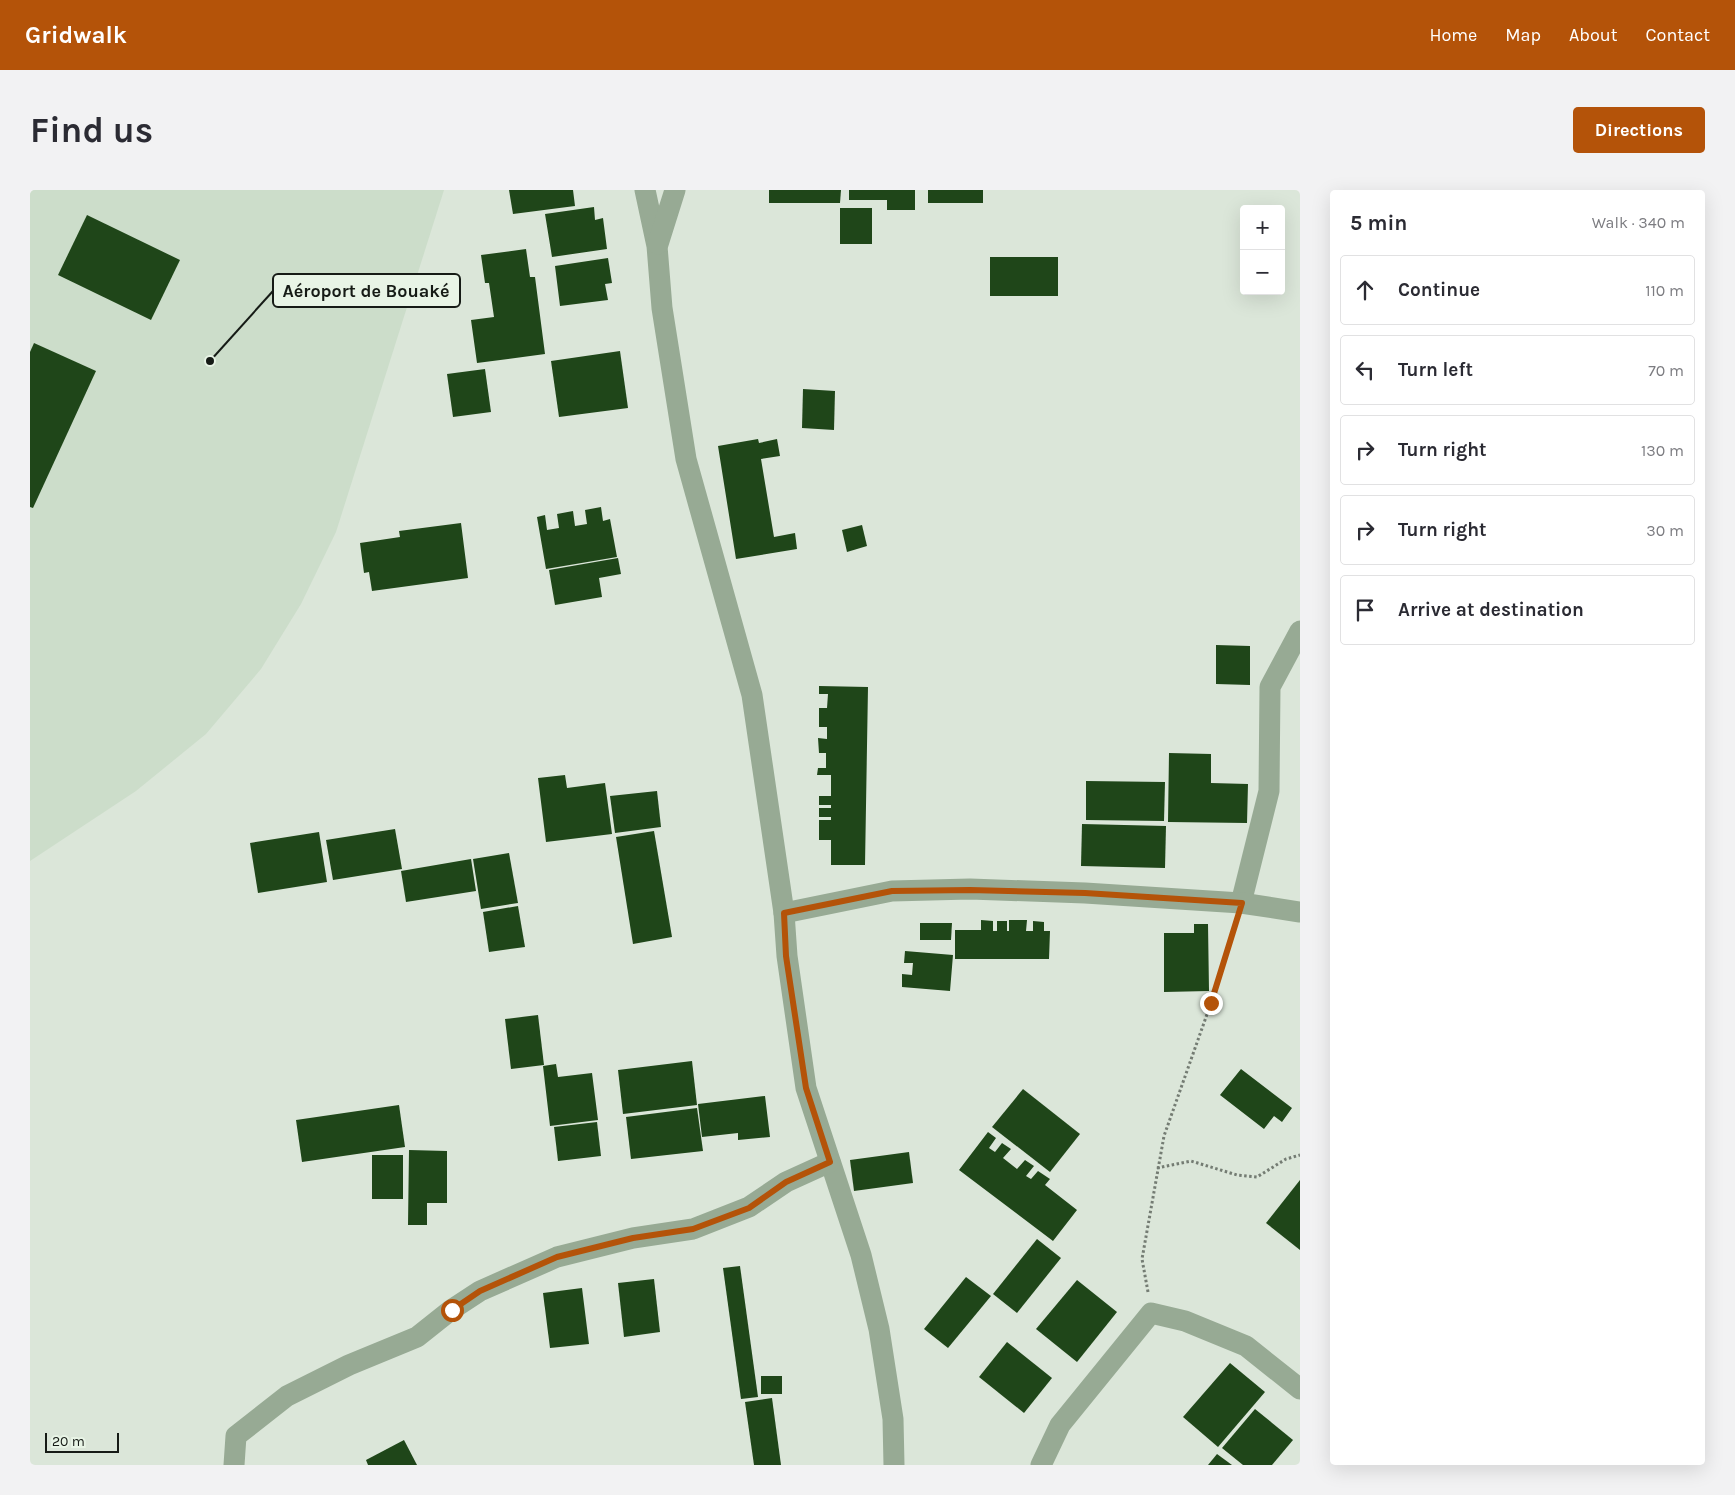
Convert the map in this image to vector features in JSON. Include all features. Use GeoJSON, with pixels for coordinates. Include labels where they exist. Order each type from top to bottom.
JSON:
{"type":"FeatureCollection","features":[{"type":"Feature","properties":{"kind":"street"},"geometry":{"type":"LineString","coordinates":[[645,190],[657,246],[662,308],[686,459],[752,695],[784,913],[786,956],[806,1088],[861,1255],[879,1329],[893,1419],[894,1465]]}},
{"type":"Feature","properties":{"kind":"street"},"geometry":{"type":"LineString","coordinates":[[657,246],[675,190]]}},
{"type":"Feature","properties":{"kind":"street"},"geometry":{"type":"LineString","coordinates":[[1242,903],[1269,791],[1270,687],[1300,631]]}},
{"type":"Feature","properties":{"kind":"street"},"geometry":{"type":"LineString","coordinates":[[784,913],[892,891],[970,890],[1085,893],[1242,903],[1300,912]]}},
{"type":"Feature","properties":{"kind":"street"},"geometry":{"type":"LineString","coordinates":[[234,1465],[236,1436],[287,1396],[349,1365],[417,1338],[452,1310],[480,1291],[557,1257],[633,1238],[693,1229],[749,1208],[786,1182],[830,1162]]}},
{"type":"Feature","properties":{"kind":"street"},"geometry":{"type":"LineString","coordinates":[[1041,1465],[1060,1425],[1151,1313],[1185,1321],[1246,1346],[1300,1389]]}},
{"type":"Feature","properties":{"kind":"path"},"geometry":{"type":"LineString","coordinates":[[1151,1313],[1142,1260],[1164,1136],[1211,1003],[1242,903]]}},
{"type":"Feature","properties":{"kind":"path"},"geometry":{"type":"LineString","coordinates":[[1157,1168],[1191,1161],[1237,1175],[1257,1177],[1286,1159],[1300,1155]]}},
{"type":"Feature","properties":{"kind":"shaded area"},"geometry":{"type":"Polygon","coordinates":[[[30,190],[444,190],[336,532],[301,604],[261,669],[206,734],[136,791],[30,861],[30,190]]]}},
{"type":"Feature","properties":{"kind":"building"},"geometry":{"type":"Polygon","coordinates":[[[509,190],[573,190],[575,206],[513,214],[509,190]]]}},
{"type":"Feature","properties":{"kind":"building"},"geometry":{"type":"Polygon","coordinates":[[[769,190],[841,190],[840,203],[769,203],[769,190]]]}},
{"type":"Feature","properties":{"kind":"building"},"geometry":{"type":"Polygon","coordinates":[[[849,190],[915,190],[915,210],[887,210],[887,200],[849,200],[849,190]]]}},
{"type":"Feature","properties":{"kind":"building"},"geometry":{"type":"Polygon","coordinates":[[[928,190],[983,190],[983,203],[928,203],[928,190]]]}},
{"type":"Feature","properties":{"kind":"building"},"geometry":{"type":"Polygon","coordinates":[[[594,207],[595,220],[603,218],[607,249],[552,257],[545,214],[594,207]]]}},
{"type":"Feature","properties":{"kind":"building"},"geometry":{"type":"Polygon","coordinates":[[[840,208],[872,208],[872,244],[840,244],[840,208]]]}},
{"type":"Feature","properties":{"kind":"building"},"geometry":{"type":"Polygon","coordinates":[[[87,215],[180,260],[151,320],[58,275],[87,215]]]}},
{"type":"Feature","properties":{"kind":"building"},"geometry":{"type":"Polygon","coordinates":[[[526,249],[530,277],[535,277],[545,354],[477,363],[471,320],[494,317],[489,283],[485,283],[481,255],[526,249]]]}},
{"type":"Feature","properties":{"kind":"building"},"geometry":{"type":"Polygon","coordinates":[[[990,257],[1058,257],[1058,296],[990,296],[990,257]]]}},
{"type":"Feature","properties":{"kind":"building"},"geometry":{"type":"Polygon","coordinates":[[[608,258],[612,283],[605,284],[608,300],[560,306],[555,266],[608,258]]]}},
{"type":"Feature","properties":{"kind":"building"},"geometry":{"type":"Polygon","coordinates":[[[34,343],[96,371],[33,508],[30,507],[30,352],[34,343]]]}},
{"type":"Feature","properties":{"kind":"building"},"geometry":{"type":"Polygon","coordinates":[[[620,351],[628,408],[559,417],[551,361],[620,351]]]}},
{"type":"Feature","properties":{"kind":"building"},"geometry":{"type":"Polygon","coordinates":[[[485,369],[491,412],[453,417],[447,374],[485,369]]]}},
{"type":"Feature","properties":{"kind":"building"},"geometry":{"type":"Polygon","coordinates":[[[803,389],[835,391],[834,430],[802,428],[803,389]]]}},
{"type":"Feature","properties":{"kind":"building"},"geometry":{"type":"Polygon","coordinates":[[[758,439],[759,443],[777,439],[780,456],[761,459],[774,537],[795,533],[797,549],[736,559],[718,446],[758,439]]]}},
{"type":"Feature","properties":{"kind":"building"},"geometry":{"type":"Polygon","coordinates":[[[601,507],[603,521],[610,519],[617,557],[546,569],[537,517],[545,515],[547,530],[559,528],[557,514],[573,511],[575,526],[587,524],[585,510],[601,507]]]}},
{"type":"Feature","properties":{"kind":"building"},"geometry":{"type":"Polygon","coordinates":[[[461,523],[468,578],[372,591],[369,572],[364,573],[360,543],[400,537],[399,531],[461,523]]]}},
{"type":"Feature","properties":{"kind":"building"},"geometry":{"type":"Polygon","coordinates":[[[862,525],[867,546],[847,552],[842,530],[862,525]]]}},
{"type":"Feature","properties":{"kind":"building"},"geometry":{"type":"Polygon","coordinates":[[[618,558],[621,574],[599,578],[602,597],[555,605],[549,570],[618,558]]]}},
{"type":"Feature","properties":{"kind":"building"},"geometry":{"type":"Polygon","coordinates":[[[1216,645],[1250,646],[1250,685],[1216,684],[1216,645]]]}},
{"type":"Feature","properties":{"kind":"building"},"geometry":{"type":"Polygon","coordinates":[[[819,686],[868,687],[865,865],[831,865],[831,840],[819,840],[819,820],[831,820],[831,817],[819,817],[819,808],[831,808],[831,805],[819,805],[819,796],[831,796],[831,775],[817,775],[818,768],[826,768],[826,753],[819,753],[818,738],[827,739],[827,727],[819,727],[819,708],[827,708],[828,694],[819,694],[819,686]]]}},
{"type":"Feature","properties":{"kind":"building"},"geometry":{"type":"Polygon","coordinates":[[[1169,753],[1211,754],[1211,783],[1248,784],[1247,823],[1168,822],[1169,753]]]}},
{"type":"Feature","properties":{"kind":"building"},"geometry":{"type":"Polygon","coordinates":[[[565,775],[567,788],[605,783],[612,834],[546,842],[538,778],[565,775]]]}},
{"type":"Feature","properties":{"kind":"building"},"geometry":{"type":"Polygon","coordinates":[[[1086,781],[1165,782],[1164,821],[1086,820],[1086,781]]]}},
{"type":"Feature","properties":{"kind":"building"},"geometry":{"type":"Polygon","coordinates":[[[657,791],[661,827],[615,833],[610,796],[657,791]]]}},
{"type":"Feature","properties":{"kind":"building"},"geometry":{"type":"Polygon","coordinates":[[[1082,824],[1166,826],[1165,868],[1081,866],[1082,824]]]}},
{"type":"Feature","properties":{"kind":"building"},"geometry":{"type":"Polygon","coordinates":[[[395,829],[402,869],[333,880],[326,840],[395,829]]]}},
{"type":"Feature","properties":{"kind":"building"},"geometry":{"type":"Polygon","coordinates":[[[654,831],[672,937],[633,944],[616,837],[654,831]]]}},
{"type":"Feature","properties":{"kind":"building"},"geometry":{"type":"Polygon","coordinates":[[[319,832],[327,882],[258,893],[250,843],[319,832]]]}},
{"type":"Feature","properties":{"kind":"building"},"geometry":{"type":"Polygon","coordinates":[[[509,853],[518,903],[481,909],[473,859],[509,853]]]}},
{"type":"Feature","properties":{"kind":"building"},"geometry":{"type":"Polygon","coordinates":[[[471,859],[476,891],[406,902],[401,871],[471,859]]]}},
{"type":"Feature","properties":{"kind":"building"},"geometry":{"type":"Polygon","coordinates":[[[518,906],[525,947],[489,952],[483,912],[518,906]]]}},
{"type":"Feature","properties":{"kind":"building"},"geometry":{"type":"Polygon","coordinates":[[[981,920],[993,921],[993,931],[997,931],[997,921],[1007,921],[1007,931],[1009,931],[1009,920],[1027,920],[1026,931],[1033,931],[1033,921],[1044,922],[1044,931],[1050,931],[1049,959],[955,959],[955,930],[981,930],[981,920]]]}},
{"type":"Feature","properties":{"kind":"building"},"geometry":{"type":"Polygon","coordinates":[[[920,923],[952,923],[951,940],[920,940],[920,923]]]}},
{"type":"Feature","properties":{"kind":"building"},"geometry":{"type":"Polygon","coordinates":[[[1194,924],[1208,924],[1209,991],[1164,992],[1164,933],[1194,933],[1194,924]]]}},
{"type":"Feature","properties":{"kind":"building"},"geometry":{"type":"Polygon","coordinates":[[[905,951],[953,955],[950,991],[902,987],[902,974],[912,975],[913,963],[904,963],[905,951]]]}},
{"type":"Feature","properties":{"kind":"building"},"geometry":{"type":"Polygon","coordinates":[[[538,1015],[544,1065],[511,1069],[505,1019],[538,1015]]]}},
{"type":"Feature","properties":{"kind":"building"},"geometry":{"type":"Polygon","coordinates":[[[692,1061],[697,1105],[623,1114],[618,1070],[692,1061]]]}},
{"type":"Feature","properties":{"kind":"building"},"geometry":{"type":"Polygon","coordinates":[[[556,1064],[558,1077],[592,1073],[598,1120],[550,1126],[543,1066],[556,1064]]]}},
{"type":"Feature","properties":{"kind":"building"},"geometry":{"type":"Polygon","coordinates":[[[1241,1069],[1292,1108],[1282,1122],[1274,1116],[1264,1129],[1220,1095],[1241,1069]]]}},
{"type":"Feature","properties":{"kind":"building"},"geometry":{"type":"Polygon","coordinates":[[[1023,1089],[1080,1134],[1050,1172],[992,1127],[1023,1089]]]}},
{"type":"Feature","properties":{"kind":"building"},"geometry":{"type":"Polygon","coordinates":[[[765,1096],[770,1137],[738,1140],[738,1133],[702,1137],[698,1104],[765,1096]]]}},
{"type":"Feature","properties":{"kind":"building"},"geometry":{"type":"Polygon","coordinates":[[[399,1105],[405,1147],[302,1162],[296,1120],[399,1105]]]}},
{"type":"Feature","properties":{"kind":"building"},"geometry":{"type":"Polygon","coordinates":[[[697,1108],[703,1151],[631,1159],[626,1117],[697,1108]]]}},
{"type":"Feature","properties":{"kind":"building"},"geometry":{"type":"Polygon","coordinates":[[[597,1122],[601,1156],[558,1161],[554,1127],[597,1122]]]}},
{"type":"Feature","properties":{"kind":"building"},"geometry":{"type":"Polygon","coordinates":[[[988,1132],[996,1138],[989,1148],[995,1152],[1002,1143],[1011,1149],[1003,1158],[1017,1169],[1025,1160],[1034,1166],[1026,1176],[1031,1179],[1038,1171],[1050,1179],[1045,1185],[1077,1210],[1053,1241],[959,1170],[988,1132]]]}},
{"type":"Feature","properties":{"kind":"building"},"geometry":{"type":"Polygon","coordinates":[[[409,1150],[447,1151],[447,1203],[427,1203],[427,1225],[408,1225],[409,1150]]]}},
{"type":"Feature","properties":{"kind":"building"},"geometry":{"type":"Polygon","coordinates":[[[909,1152],[913,1183],[854,1191],[850,1160],[909,1152]]]}},
{"type":"Feature","properties":{"kind":"building"},"geometry":{"type":"Polygon","coordinates":[[[372,1155],[403,1155],[403,1199],[372,1199],[372,1155]]]}},
{"type":"Feature","properties":{"kind":"building"},"geometry":{"type":"Polygon","coordinates":[[[1300,1180],[1300,1250],[1266,1223],[1300,1180]]]}},
{"type":"Feature","properties":{"kind":"building"},"geometry":{"type":"Polygon","coordinates":[[[1037,1239],[1061,1258],[1017,1313],[993,1294],[1037,1239]]]}},
{"type":"Feature","properties":{"kind":"building"},"geometry":{"type":"Polygon","coordinates":[[[740,1266],[758,1397],[741,1399],[723,1268],[740,1266]]]}},
{"type":"Feature","properties":{"kind":"building"},"geometry":{"type":"Polygon","coordinates":[[[966,1277],[991,1296],[948,1348],[924,1329],[966,1277]]]}},
{"type":"Feature","properties":{"kind":"building"},"geometry":{"type":"Polygon","coordinates":[[[654,1279],[660,1332],[624,1337],[618,1283],[654,1279]]]}},
{"type":"Feature","properties":{"kind":"building"},"geometry":{"type":"Polygon","coordinates":[[[1077,1280],[1117,1312],[1077,1362],[1036,1329],[1077,1280]]]}},
{"type":"Feature","properties":{"kind":"building"},"geometry":{"type":"Polygon","coordinates":[[[582,1288],[589,1344],[550,1348],[543,1293],[582,1288]]]}},
{"type":"Feature","properties":{"kind":"building"},"geometry":{"type":"Polygon","coordinates":[[[1007,1342],[1052,1378],[1024,1413],[979,1377],[1007,1342]]]}},
{"type":"Feature","properties":{"kind":"building"},"geometry":{"type":"Polygon","coordinates":[[[1230,1363],[1265,1392],[1218,1447],[1183,1417],[1230,1363]]]}},
{"type":"Feature","properties":{"kind":"building"},"geometry":{"type":"Polygon","coordinates":[[[761,1376],[782,1376],[782,1394],[761,1394],[761,1376]]]}},
{"type":"Feature","properties":{"kind":"building"},"geometry":{"type":"Polygon","coordinates":[[[772,1398],[781,1465],[754,1465],[745,1402],[772,1398]]]}},
{"type":"Feature","properties":{"kind":"building"},"geometry":{"type":"Polygon","coordinates":[[[1255,1409],[1293,1440],[1272,1465],[1243,1465],[1222,1448],[1255,1409]]]}},
{"type":"Feature","properties":{"kind":"building"},"geometry":{"type":"Polygon","coordinates":[[[404,1440],[417,1465],[368,1465],[366,1460],[404,1440]]]}},
{"type":"Feature","properties":{"kind":"building"},"geometry":{"type":"Polygon","coordinates":[[[1217,1454],[1232,1465],[1208,1465],[1217,1454]]]}},
{"type":"Feature","properties":{"kind":"place","name":"Aéroport de Bouaké"},"geometry":{"type":"Point","coordinates":[210,361]}},
{"type":"Feature","properties":{"kind":"route"},"geometry":{"type":"LineString","coordinates":[[452,1310],[480,1291],[557,1257],[633,1238],[693,1229],[749,1208],[786,1182],[830,1162],[806,1088],[786,956],[784,913],[892,891],[970,890],[1085,893],[1242,903],[1211,1003]]}}]}
